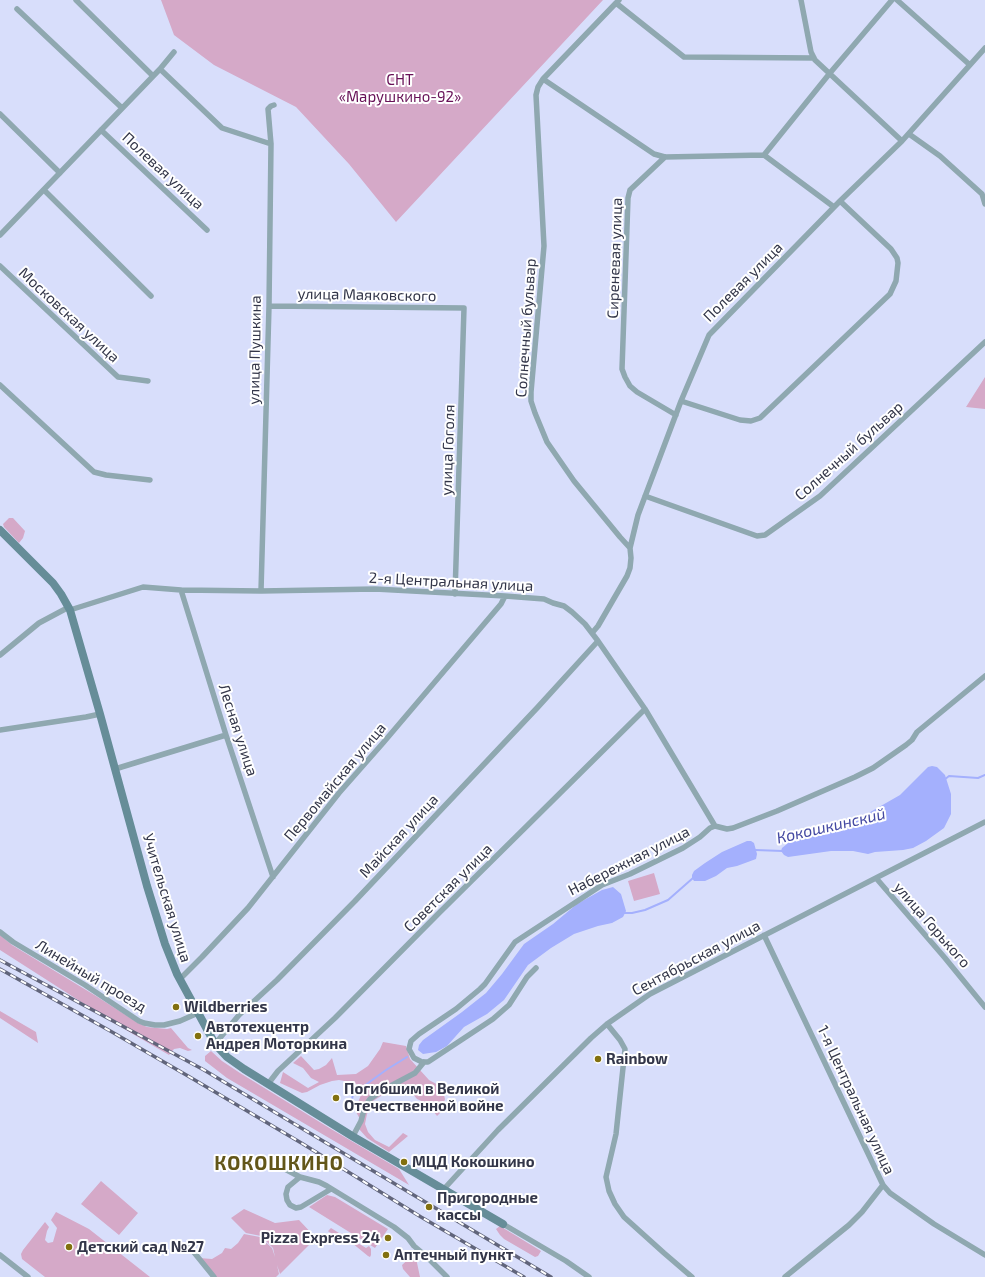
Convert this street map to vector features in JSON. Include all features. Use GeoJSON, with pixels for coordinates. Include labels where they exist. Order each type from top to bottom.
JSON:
{"type":"FeatureCollection","features":[{"type":"Feature","properties":{"kind":"street"},"geometry":{"type":"LineString","coordinates":[[76,0],[153,76]]}},
{"type":"Feature","properties":{"kind":"street"},"geometry":{"type":"LineString","coordinates":[[801,0],[811,52],[814,58],[902,141]]}},
{"type":"Feature","properties":{"kind":"street"},"geometry":{"type":"LineString","coordinates":[[764,154],[892,0]]}},
{"type":"Feature","properties":{"kind":"street"},"geometry":{"type":"LineString","coordinates":[[897,0],[970,65]]}},
{"type":"Feature","properties":{"kind":"street"},"geometry":{"type":"LineString","coordinates":[[814,58],[684,58],[618,2],[543,80],[652,153],[665,157],[764,154],[834,207]]}},
{"type":"Feature","properties":{"kind":"street","name":"Полевая улица"},"geometry":{"type":"LineString","coordinates":[[17,9],[122,108]]}},
{"type":"Feature","properties":{"kind":"street","name":"Полевая улица"},"geometry":{"type":"LineString","coordinates":[[592,633],[598,626],[627,576],[631,558],[630,548],[635,523],[681,401],[709,334],[840,201],[909,134],[985,48]]}},
{"type":"Feature","properties":{"kind":"street"},"geometry":{"type":"LineString","coordinates":[[0,234],[160,69],[174,52]]}},
{"type":"Feature","properties":{"kind":"street"},"geometry":{"type":"LineString","coordinates":[[160,69],[222,128],[271,144]]}},
{"type":"Feature","properties":{"kind":"street","name":"Солнечный бульвар"},"geometry":{"type":"LineString","coordinates":[[543,80],[538,86],[536,95],[544,246],[531,401],[547,442],[574,481],[630,548]]}},
{"type":"Feature","properties":{"kind":"street","name":"улица Пушкина"},"geometry":{"type":"LineString","coordinates":[[262,592],[271,144],[268,109],[271,106],[274,106]]}},
{"type":"Feature","properties":{"kind":"street"},"geometry":{"type":"LineString","coordinates":[[0,114],[60,173]]}},
{"type":"Feature","properties":{"kind":"street","name":"Полевая улица"},"geometry":{"type":"LineString","coordinates":[[101,130],[207,230]]}},
{"type":"Feature","properties":{"kind":"street"},"geometry":{"type":"LineString","coordinates":[[909,134],[940,156],[983,192],[985,204]]}},
{"type":"Feature","properties":{"kind":"street","name":"Сиреневая улица"},"geometry":{"type":"LineString","coordinates":[[665,157],[630,190],[628,198],[622,369],[625,377],[633,389],[676,415]]}},
{"type":"Feature","properties":{"kind":"street"},"geometry":{"type":"LineString","coordinates":[[44,190],[151,296]]}},
{"type":"Feature","properties":{"kind":"street"},"geometry":{"type":"LineString","coordinates":[[681,401],[740,420],[751,421],[760,418],[890,294],[896,281],[898,263],[897,258],[891,249],[840,201]]}},
{"type":"Feature","properties":{"kind":"street","name":"Московская улица"},"geometry":{"type":"LineString","coordinates":[[0,266],[118,377],[148,381]]}},
{"type":"Feature","properties":{"kind":"street","name":"улица Маяковского"},"geometry":{"type":"LineString","coordinates":[[268,306],[464,308]]}},
{"type":"Feature","properties":{"kind":"street","name":"улица Гоголя"},"geometry":{"type":"LineString","coordinates":[[455,594],[464,308]]}},
{"type":"Feature","properties":{"kind":"street","name":"Солнечный бульвар"},"geometry":{"type":"LineString","coordinates":[[645,496],[757,536],[765,535],[820,496],[985,342]]}},
{"type":"Feature","properties":{"kind":"street"},"geometry":{"type":"LineString","coordinates":[[0,385],[94,472],[106,475],[150,480]]}},
{"type":"Feature","properties":{"kind":"street","name":"Учительская улица"},"geometry":{"type":"LineString","coordinates":[[0,530],[53,583],[69,609],[100,714],[158,924],[173,965],[215,1044],[231,1060],[268,1084],[443,1190],[503,1224]]}},
{"type":"Feature","properties":{"kind":"street","name":"2-я Центральная улица"},"geometry":{"type":"LineString","coordinates":[[69,609],[143,587],[181,590],[262,592],[375,589],[544,599],[564,606],[592,633],[645,709],[715,826]]}},
{"type":"Feature","properties":{"kind":"street","name":"Лесная улица"},"geometry":{"type":"LineString","coordinates":[[181,590],[226,735],[274,877]]}},
{"type":"Feature","properties":{"kind":"street","name":"Первомайская улица"},"geometry":{"type":"LineString","coordinates":[[180,979],[248,908],[274,877],[339,792],[382,744],[501,604],[505,596]]}},
{"type":"Feature","properties":{"kind":"street"},"geometry":{"type":"LineString","coordinates":[[0,656],[39,623],[69,609]]}},
{"type":"Feature","properties":{"kind":"street","name":"Майская улица"},"geometry":{"type":"LineString","coordinates":[[215,1044],[239,1015],[278,980],[355,900],[537,708],[598,641]]}},
{"type":"Feature","properties":{"kind":"street"},"geometry":{"type":"LineString","coordinates":[[715,826],[727,829],[733,828],[777,811],[873,768],[906,745],[912,740],[917,732],[985,676]]}},
{"type":"Feature","properties":{"kind":"street","name":"Советская улица"},"geometry":{"type":"LineString","coordinates":[[268,1084],[278,1071],[335,1018],[395,956],[645,709]]}},
{"type":"Feature","properties":{"kind":"street"},"geometry":{"type":"LineString","coordinates":[[0,730],[100,714]]}},
{"type":"Feature","properties":{"kind":"street"},"geometry":{"type":"LineString","coordinates":[[115,769],[226,735]]}},
{"type":"Feature","properties":{"kind":"street","name":"Сентябрьская улица"},"geometry":{"type":"LineString","coordinates":[[443,1190],[508,1120],[587,1042],[607,1024],[650,994],[985,822]]}},
{"type":"Feature","properties":{"kind":"street","name":"Набережная улица"},"geometry":{"type":"LineString","coordinates":[[422,1062],[414,1058],[410,1053],[409,1046],[411,1040],[475,994],[485,984],[515,942],[602,884],[630,874],[683,848],[715,826]]}},
{"type":"Feature","properties":{"kind":"street","name":"улица Горького"},"geometry":{"type":"LineString","coordinates":[[876,878],[985,1007]]}},
{"type":"Feature","properties":{"kind":"street","name":"Линейный проезд"},"geometry":{"type":"LineString","coordinates":[[0,932],[139,1021],[155,1025],[164,1025],[180,1021],[198,1013]]}},
{"type":"Feature","properties":{"kind":"street","name":"1-я Центральная улица"},"geometry":{"type":"LineString","coordinates":[[764,935],[883,1185],[895,1197],[934,1224],[985,1255]]}},
{"type":"Feature","properties":{"kind":"street"},"geometry":{"type":"LineString","coordinates":[[353,1136],[361,1121],[365,1106],[370,1099],[381,1091],[415,1073],[422,1062],[428,1062],[496,1017],[514,998],[527,977],[536,968]]}},
{"type":"Feature","properties":{"kind":"street"},"geometry":{"type":"LineString","coordinates":[[607,1024],[620,1040],[625,1049],[616,1134],[606,1177],[608,1191],[624,1218],[692,1277]]}},
{"type":"Feature","properties":{"kind":"street"},"geometry":{"type":"LineString","coordinates":[[281,1167],[300,1178],[319,1182],[331,1188],[404,1234],[414,1246],[447,1277]]}},
{"type":"Feature","properties":{"kind":"street"},"geometry":{"type":"LineString","coordinates":[[300,1178],[288,1187],[286,1194],[286,1200],[290,1205],[296,1208],[301,1207],[331,1188]]}},
{"type":"Feature","properties":{"kind":"street"},"geometry":{"type":"LineString","coordinates":[[785,1277],[849,1225],[862,1212],[883,1185]]}},
{"type":"Feature","properties":{"kind":"street"},"geometry":{"type":"LineString","coordinates":[[503,1224],[566,1261],[589,1277]]}},
{"type":"Feature","properties":{"kind":"street"},"geometry":{"type":"LineString","coordinates":[[188,1245],[214,1277]]}},
{"type":"Feature","properties":{"kind":"street"},"geometry":{"type":"LineString","coordinates":[[0,1255],[28,1277]]}},
{"type":"Feature","properties":{"kind":"green space","name":"СНТ «Марушкино-92»"},"geometry":{"type":"Polygon","coordinates":[[[161,0],[603,0],[396,222],[349,164],[296,107],[214,65],[174,35],[161,0]]]}},
{"type":"Feature","properties":{"kind":"green space"},"geometry":{"type":"Polygon","coordinates":[[[985,377],[985,409],[966,407],[985,377]]]}},
{"type":"Feature","properties":{"kind":"green space"},"geometry":{"type":"Polygon","coordinates":[[[9,518],[13,518],[25,531],[23,538],[19,543],[4,527],[3,524],[9,518]]]}},
{"type":"Feature","properties":{"kind":"green space"},"geometry":{"type":"Polygon","coordinates":[[[654,873],[660,894],[634,901],[628,881],[654,873]]]}},
{"type":"Feature","properties":{"kind":"green space"},"geometry":{"type":"Polygon","coordinates":[[[0,935],[12,945],[138,1023],[147,1027],[171,1028],[188,1048],[192,1050],[188,1051],[180,1048],[174,1049],[169,1055],[114,1023],[0,950],[0,935]]]}},
{"type":"Feature","properties":{"kind":"green space"},"geometry":{"type":"Polygon","coordinates":[[[0,1011],[36,1032],[38,1043],[0,1018],[0,1011]]]}},
{"type":"Feature","properties":{"kind":"green space"},"geometry":{"type":"Polygon","coordinates":[[[383,1042],[406,1046],[410,1059],[429,1080],[442,1087],[445,1099],[442,1111],[437,1116],[428,1104],[417,1099],[406,1086],[398,1083],[389,1091],[373,1101],[367,1114],[365,1124],[368,1132],[375,1140],[389,1147],[403,1133],[408,1136],[389,1152],[367,1138],[359,1129],[362,1123],[355,1110],[361,1095],[359,1088],[355,1083],[339,1080],[332,1081],[302,1093],[280,1083],[283,1072],[308,1088],[319,1082],[311,1078],[303,1068],[293,1063],[301,1056],[314,1070],[326,1065],[332,1058],[337,1075],[356,1074],[368,1066],[383,1042]]]}},
{"type":"Feature","properties":{"kind":"green space"},"geometry":{"type":"Polygon","coordinates":[[[211,1051],[222,1061],[240,1073],[399,1169],[409,1185],[227,1078],[205,1061],[205,1056],[211,1051]]]}},
{"type":"Feature","properties":{"kind":"green space"},"geometry":{"type":"Polygon","coordinates":[[[101,1181],[138,1213],[119,1235],[81,1204],[101,1181]]]}},
{"type":"Feature","properties":{"kind":"green space"},"geometry":{"type":"Polygon","coordinates":[[[327,1195],[335,1197],[388,1229],[375,1248],[309,1207],[327,1195]]]}},
{"type":"Feature","properties":{"kind":"green space"},"geometry":{"type":"Polygon","coordinates":[[[244,1209],[275,1223],[299,1220],[316,1238],[280,1274],[277,1265],[279,1274],[276,1277],[216,1277],[199,1258],[212,1259],[222,1253],[225,1248],[231,1249],[238,1243],[244,1234],[260,1237],[272,1248],[275,1257],[273,1248],[261,1236],[246,1233],[231,1218],[244,1209]]]}},
{"type":"Feature","properties":{"kind":"green space","name":"Детский сад №27"},"geometry":{"type":"Polygon","coordinates":[[[56,1212],[89,1229],[150,1277],[45,1277],[22,1259],[21,1254],[45,1222],[49,1227],[45,1240],[48,1243],[53,1242],[57,1228],[51,1220],[56,1212]]]}},
{"type":"Feature","properties":{"kind":"green space"},"geometry":{"type":"Polygon","coordinates":[[[500,1226],[541,1251],[538,1256],[535,1257],[504,1239],[496,1229],[500,1226]]]}},
{"type":"Feature","properties":{"kind":"green space"},"geometry":{"type":"Polygon","coordinates":[[[331,1228],[366,1248],[369,1246],[371,1249],[370,1257],[352,1243],[329,1232],[328,1231],[331,1228]]]}},
{"type":"Feature","properties":{"kind":"green space"},"geometry":{"type":"Polygon","coordinates":[[[413,1255],[416,1258],[420,1277],[410,1277],[403,1269],[402,1265],[413,1255]]]}},
{"type":"Feature","properties":{"kind":"water"},"geometry":{"type":"Polygon","coordinates":[[[928,767],[937,767],[945,775],[951,794],[951,814],[944,828],[926,841],[913,848],[868,854],[853,851],[831,851],[788,857],[781,851],[787,844],[788,838],[804,833],[821,834],[849,824],[858,819],[900,795],[928,767]]]}},
{"type":"Feature","properties":{"kind":"water"},"geometry":{"type":"Polygon","coordinates":[[[747,841],[754,843],[757,854],[756,859],[727,868],[716,876],[705,881],[694,881],[692,875],[694,871],[722,852],[747,841]]]}},
{"type":"Feature","properties":{"kind":"water"},"geometry":{"type":"Polygon","coordinates":[[[613,887],[621,894],[626,911],[623,917],[612,923],[574,934],[551,948],[528,965],[504,1000],[487,1014],[464,1027],[447,1046],[436,1052],[423,1054],[418,1050],[419,1045],[423,1040],[486,993],[524,944],[553,924],[577,904],[602,890],[613,887]]]}},
{"type":"Feature","properties":{"kind":"waterway","name":"Кокошкинский"},"geometry":{"type":"LineString","coordinates":[[944,780],[949,776],[978,778],[985,775]]}},
{"type":"Feature","properties":{"kind":"waterway","name":"Кокошкинский"},"geometry":{"type":"LineString","coordinates":[[755,850],[783,851]]}},
{"type":"Feature","properties":{"kind":"waterway","name":"Кокошкинский"},"geometry":{"type":"LineString","coordinates":[[622,913],[632,913],[645,910],[668,900],[693,878]]}},
{"type":"Feature","properties":{"kind":"waterway"},"geometry":{"type":"LineString","coordinates":[[350,1110],[353,1094],[407,1057]]}},
{"type":"Feature","properties":{"kind":"railway"},"geometry":{"type":"LineString","coordinates":[[0,960],[204,1070],[551,1277]]}},
{"type":"Feature","properties":{"kind":"railway"},"geometry":{"type":"LineString","coordinates":[[0,969],[188,1076],[303,1144],[421,1217],[524,1277]]}},
{"type":"Feature","properties":{"kind":"place","name":"Wildberries"},"geometry":{"type":"Point","coordinates":[176,1007]}},
{"type":"Feature","properties":{"kind":"place","name":"Автотехцентр Андрея Моторкина"},"geometry":{"type":"Point","coordinates":[198,1036]}},
{"type":"Feature","properties":{"kind":"place","name":"Rainbow"},"geometry":{"type":"Point","coordinates":[598,1059]}},
{"type":"Feature","properties":{"kind":"place","name":"Погибшим в Великой Отечественной войне"},"geometry":{"type":"Point","coordinates":[336,1098]}},
{"type":"Feature","properties":{"kind":"place","name":"МЦД Кокошкино"},"geometry":{"type":"Point","coordinates":[404,1162]}},
{"type":"Feature","properties":{"kind":"place","name":"Пригородные кассы"},"geometry":{"type":"Point","coordinates":[429,1207]}},
{"type":"Feature","properties":{"kind":"place","name":"Pizza Express 24"},"geometry":{"type":"Point","coordinates":[388,1238]}},
{"type":"Feature","properties":{"kind":"place","name":"Детский сад №27"},"geometry":{"type":"Point","coordinates":[69,1247]}},
{"type":"Feature","properties":{"kind":"place","name":"Аптечный пункт"},"geometry":{"type":"Point","coordinates":[386,1255]}},
{"type":"Feature","properties":{"kind":"district","name":"КОКОШКИНО"},"geometry":{"type":"Point","coordinates":[279,1164]}}]}
